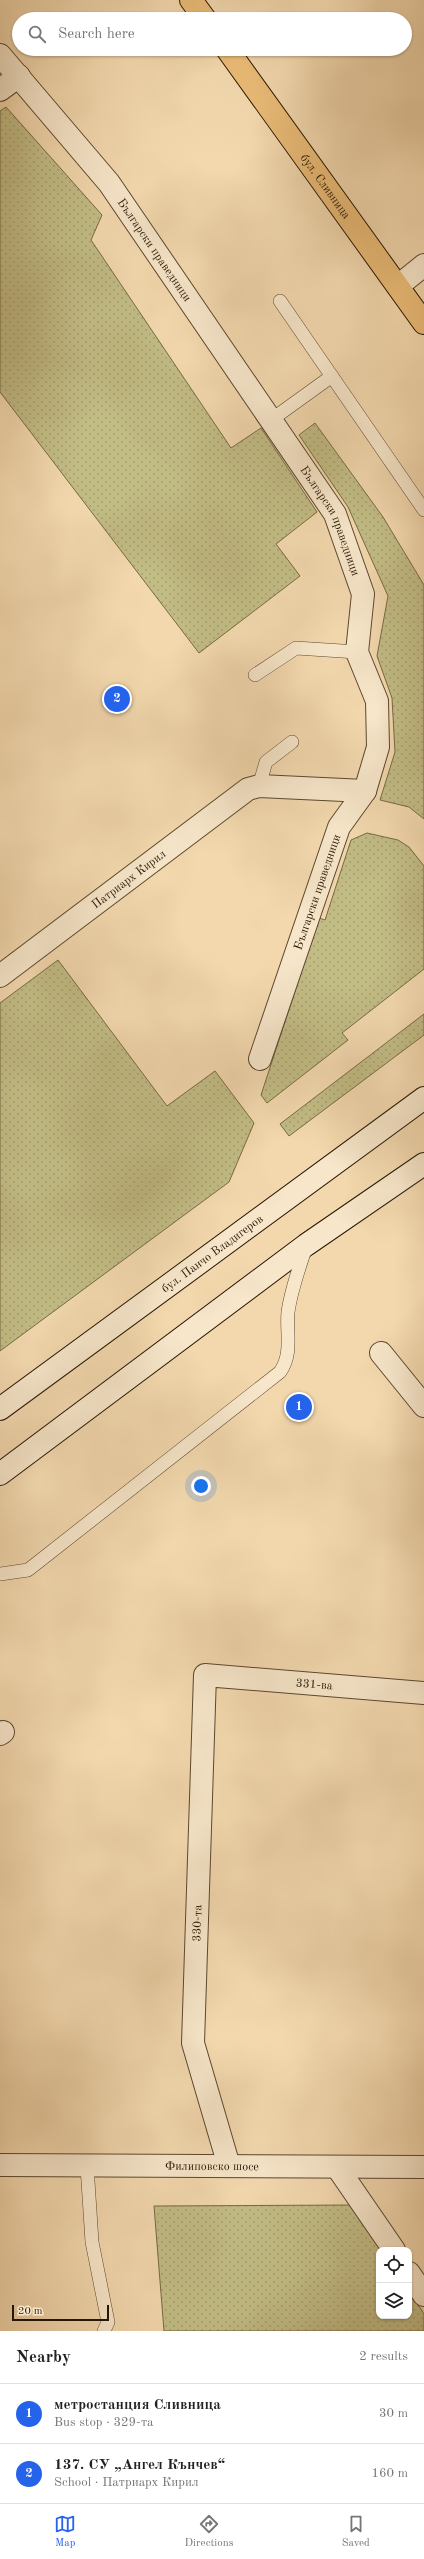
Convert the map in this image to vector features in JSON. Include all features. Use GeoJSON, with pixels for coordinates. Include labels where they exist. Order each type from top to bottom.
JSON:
{"type":"FeatureCollection","features":[{"type":"Feature","properties":{"kind":"main road"},"geometry":{"type":"LineString","coordinates":[[191,0],[200,12]]}},
{"type":"Feature","properties":{"kind":"main road","name":"бул. Сливница"},"geometry":{"type":"LineString","coordinates":[[232,56],[424,323]]}},
{"type":"Feature","properties":{"kind":"street","name":"Български праведници"},"geometry":{"type":"LineString","coordinates":[[0,55],[109,184],[335,514],[363,594],[357,652],[377,701],[378,747],[365,791],[339,828],[260,1060]]}},
{"type":"Feature","properties":{"kind":"street"},"geometry":{"type":"LineString","coordinates":[[0,90],[19,76]]}},
{"type":"Feature","properties":{"kind":"street"},"geometry":{"type":"LineString","coordinates":[[398,286],[424,265]]}},
{"type":"Feature","properties":{"kind":"street"},"geometry":{"type":"LineString","coordinates":[[259,786],[365,791]]}},
{"type":"Feature","properties":{"kind":"street","name":"Патриарх Кирил"},"geometry":{"type":"LineString","coordinates":[[0,976],[248,789],[259,786]]}},
{"type":"Feature","properties":{"kind":"street","name":"бул. Панчо Владигеров"},"geometry":{"type":"LineString","coordinates":[[0,1409],[424,1098]]}},
{"type":"Feature","properties":{"kind":"street"},"geometry":{"type":"LineString","coordinates":[[0,1474],[306,1245],[424,1164]]}},
{"type":"Feature","properties":{"kind":"street"},"geometry":{"type":"LineString","coordinates":[[381,1353],[424,1406]]}},
{"type":"Feature","properties":{"kind":"street","name":"331-ва"},"geometry":{"type":"LineString","coordinates":[[205,1675],[424,1694]]}},
{"type":"Feature","properties":{"kind":"street","name":"330-та"},"geometry":{"type":"LineString","coordinates":[[205,1675],[193,2043],[229,2166]]}},
{"type":"Feature","properties":{"kind":"street","name":"Филиповско шосе"},"geometry":{"type":"LineString","coordinates":[[0,2165],[424,2167]]}},
{"type":"Feature","properties":{"kind":"street"},"geometry":{"type":"LineString","coordinates":[[336,2166],[392,2247]]}},
{"type":"Feature","properties":{"kind":"street"},"geometry":{"type":"LineString","coordinates":[[412,2277],[424,2294]]}},
{"type":"Feature","properties":{"kind":"lane"},"geometry":{"type":"LineString","coordinates":[[280,301],[424,510]]}},
{"type":"Feature","properties":{"kind":"lane"},"geometry":{"type":"LineString","coordinates":[[271,420],[332,376]]}},
{"type":"Feature","properties":{"kind":"lane"},"geometry":{"type":"LineString","coordinates":[[255,675],[296,648],[357,652]]}},
{"type":"Feature","properties":{"kind":"lane"},"geometry":{"type":"LineString","coordinates":[[259,786],[266,762],[292,742]]}},
{"type":"Feature","properties":{"kind":"lane"},"geometry":{"type":"LineString","coordinates":[[0,1574],[28,1570],[280,1372],[285,1365],[288,1352],[288,1314],[291,1297],[306,1245]]}},
{"type":"Feature","properties":{"kind":"lane"},"geometry":{"type":"LineString","coordinates":[[87,2166],[92,2242],[108,2322],[104,2331]]}},
{"type":"Feature","properties":{"kind":"shaded area"},"geometry":{"type":"Polygon","coordinates":[[[6,107],[102,215],[91,240],[231,448],[261,428],[317,512],[276,544],[300,576],[199,653],[0,392],[0,111],[6,107]]]}},
{"type":"Feature","properties":{"kind":"shaded area"},"geometry":{"type":"Polygon","coordinates":[[[315,423],[383,517],[424,585],[424,819],[409,807],[380,800],[395,752],[392,698],[377,656],[388,596],[348,507],[299,435],[315,423]]]}},
{"type":"Feature","properties":{"kind":"shaded area"},"geometry":{"type":"Polygon","coordinates":[[[367,833],[398,840],[409,847],[424,866],[424,969],[342,1033],[348,1040],[267,1103],[261,1095],[319,918],[325,920],[351,840],[367,833]]]}},
{"type":"Feature","properties":{"kind":"shaded area"},"geometry":{"type":"Polygon","coordinates":[[[58,960],[167,1106],[215,1071],[254,1123],[229,1182],[0,1351],[0,1003],[58,960]]]}},
{"type":"Feature","properties":{"kind":"shaded area"},"geometry":{"type":"Polygon","coordinates":[[[424,1014],[424,1035],[289,1136],[280,1124],[424,1014]]]}},
{"type":"Feature","properties":{"kind":"shaded area"},"geometry":{"type":"Polygon","coordinates":[[[355,2205],[382,2247],[376,2247],[376,2319],[412,2319],[412,2295],[424,2314],[424,2331],[164,2331],[154,2206],[355,2205]]]}},
{"type":"Feature","properties":{"kind":"place","name":"137. СУ „Ангел Кънчев“"},"geometry":{"type":"Point","coordinates":[117,699]}},
{"type":"Feature","properties":{"kind":"place","name":"метростанция Сливница"},"geometry":{"type":"Point","coordinates":[299,1407]}}]}
